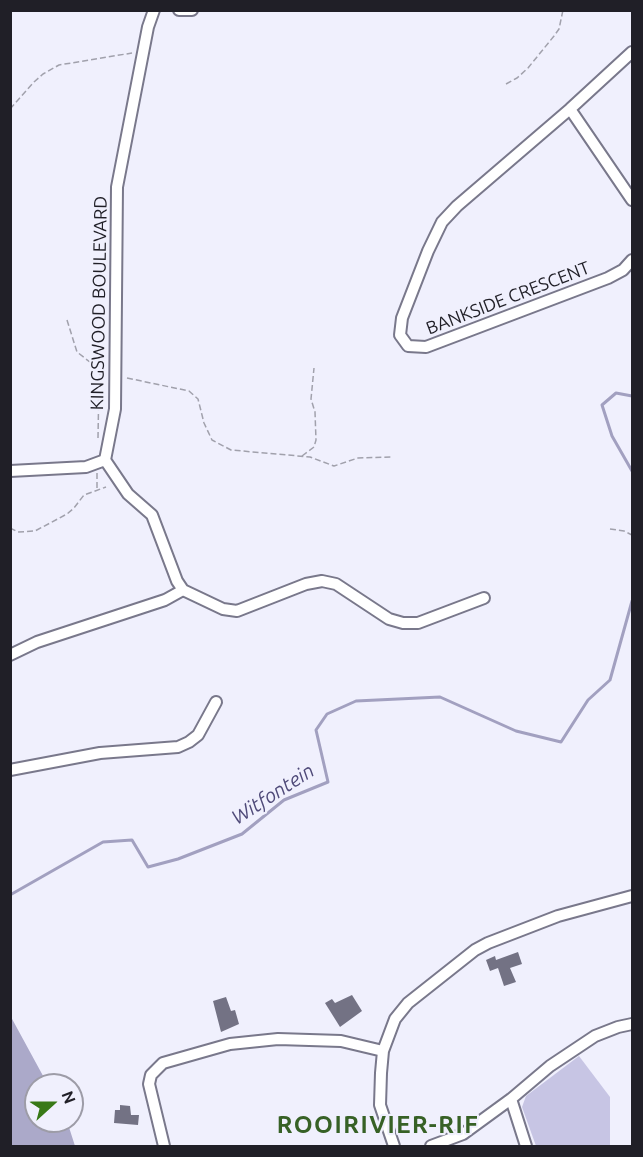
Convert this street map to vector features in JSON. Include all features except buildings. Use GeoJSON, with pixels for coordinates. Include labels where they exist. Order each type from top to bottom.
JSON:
{"type":"FeatureCollection","features":[{"type":"Feature","properties":{"kind":"street","name":"KINGSWOOD BOULEVARD"},"geometry":{"type":"LineString","coordinates":[[146,10],[145,24],[148,27]]}},
{"type":"Feature","properties":{"kind":"street","name":"KINGSWOOD BOULEVARD"},"geometry":{"type":"LineString","coordinates":[[101,461],[116,409],[117,187],[148,27],[154,10]]}},
{"type":"Feature","properties":{"kind":"street"},"geometry":{"type":"LineString","coordinates":[[179,10],[192,10]]}},
{"type":"Feature","properties":{"kind":"street","name":"BANKSIDE CRESCENT"},"geometry":{"type":"LineString","coordinates":[[633,52],[457,206],[442,222],[428,250],[402,318],[400,335],[408,346],[426,347],[608,278],[623,270],[633,260]]}},
{"type":"Feature","properties":{"kind":"street"},"geometry":{"type":"LineString","coordinates":[[570,109],[633,200]]}},
{"type":"Feature","properties":{"kind":"street"},"geometry":{"type":"LineString","coordinates":[[10,471],[86,467],[101,461],[128,494],[152,515],[177,581],[183,590],[223,609],[237,611],[306,584],[322,581],[336,584],[389,619],[403,623],[418,622],[484,598]]}},
{"type":"Feature","properties":{"kind":"street"},"geometry":{"type":"LineString","coordinates":[[10,655],[37,642],[165,600],[183,590]]}},
{"type":"Feature","properties":{"kind":"street"},"geometry":{"type":"LineString","coordinates":[[10,770],[100,753],[178,747],[198,735],[216,702]]}},
{"type":"Feature","properties":{"kind":"street"},"geometry":{"type":"LineString","coordinates":[[394,1146],[380,1105],[383,1051],[394,1019],[408,1003],[475,950],[558,916],[633,896]]}},
{"type":"Feature","properties":{"kind":"street"},"geometry":{"type":"LineString","coordinates":[[431,1146],[463,1134],[511,1099],[550,1066],[595,1035],[633,1024]]}},
{"type":"Feature","properties":{"kind":"street"},"geometry":{"type":"LineString","coordinates":[[164,1146],[150,1084],[151,1075],[163,1063],[230,1044],[278,1039],[341,1041],[383,1051]]}},
{"type":"Feature","properties":{"kind":"street"},"geometry":{"type":"LineString","coordinates":[[511,1099],[526,1146]]}},
{"type":"Feature","properties":{"kind":"path"},"geometry":{"type":"LineString","coordinates":[[506,84],[528,68],[554,36],[559,29],[564,10]]}},
{"type":"Feature","properties":{"kind":"path"},"geometry":{"type":"LineString","coordinates":[[10,109],[34,82],[59,65],[121,53],[144,52]]}},
{"type":"Feature","properties":{"kind":"path"},"geometry":{"type":"LineString","coordinates":[[67,320],[77,352],[102,371],[189,391],[198,399],[206,430],[212,440],[223,447],[240,451],[310,457],[334,466],[358,458],[393,457]]}},
{"type":"Feature","properties":{"kind":"path"},"geometry":{"type":"LineString","coordinates":[[301,456],[314,447],[316,440],[315,412],[311,399],[314,368]]}},
{"type":"Feature","properties":{"kind":"path"},"geometry":{"type":"LineString","coordinates":[[98,442],[99,380],[102,371]]}},
{"type":"Feature","properties":{"kind":"path"},"geometry":{"type":"LineString","coordinates":[[97,490],[101,461]]}},
{"type":"Feature","properties":{"kind":"path"},"geometry":{"type":"LineString","coordinates":[[10,528],[18,532],[35,531],[67,514],[80,498],[106,487]]}},
{"type":"Feature","properties":{"kind":"path"},"geometry":{"type":"LineString","coordinates":[[610,529],[633,535]]}},
{"type":"Feature","properties":{"kind":"shaded area"},"geometry":{"type":"Polygon","coordinates":[[[11,1017],[41,1073],[24,1073],[24,1133],[71,1133],[75,1146],[11,1146],[11,1017]]]}},
{"type":"Feature","properties":{"kind":"shaded area"},"geometry":{"type":"Polygon","coordinates":[[[579,1056],[610,1097],[610,1146],[536,1146],[522,1107],[526,1096],[579,1056]]]}},
{"type":"Feature","properties":{"kind":"waterway","name":"Witfontein"},"geometry":{"type":"LineString","coordinates":[[632,396],[616,393],[602,405],[612,436],[632,471]]}},
{"type":"Feature","properties":{"kind":"waterway","name":"Witfontein"},"geometry":{"type":"LineString","coordinates":[[10,895],[103,842],[132,840],[148,867],[178,859],[242,834],[284,800],[328,782],[316,730],[327,714],[356,701],[440,697],[516,731],[561,742],[588,700],[610,680],[632,601]]}},
{"type":"Feature","properties":{"kind":"district","name":"ROOIRIVIER-RIF"},"geometry":{"type":"Point","coordinates":[378,1125]}}]}
